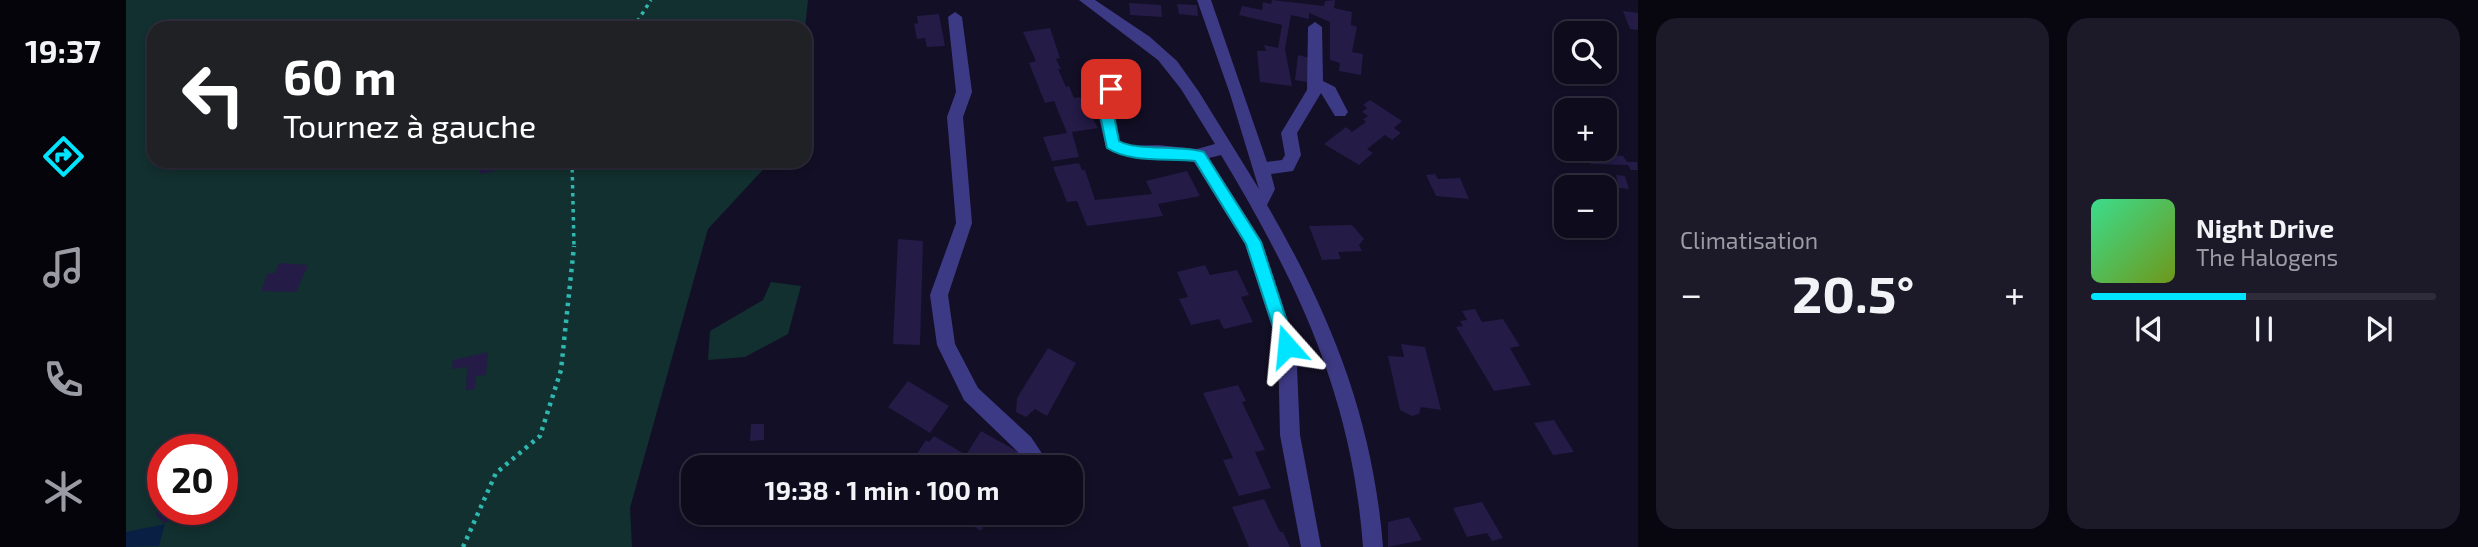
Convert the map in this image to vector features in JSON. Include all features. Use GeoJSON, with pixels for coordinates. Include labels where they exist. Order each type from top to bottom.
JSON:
{"type":"FeatureCollection","features":[{"type":"Feature","properties":{"kind":"street"},"geometry":{"type":"LineString","coordinates":[[1086,0],[1164,56],[1181,77],[1260,203],[1324,339],[1361,441],[1373,519],[1373,547]]}},
{"type":"Feature","properties":{"kind":"street"},"geometry":{"type":"LineString","coordinates":[[1204,0],[1238,94],[1267,189],[1260,203]]}},
{"type":"Feature","properties":{"kind":"street"},"geometry":{"type":"LineString","coordinates":[[955,17],[964,92],[955,117],[964,223],[939,295],[946,345],[971,394],[1032,455]]}},
{"type":"Feature","properties":{"kind":"street"},"geometry":{"type":"LineString","coordinates":[[1261,169],[1287,166],[1293,155],[1289,133],[1315,90],[1314,27]]}},
{"type":"Feature","properties":{"kind":"street"},"geometry":{"type":"LineString","coordinates":[[1315,84],[1331,91],[1340,112]]}},
{"type":"Feature","properties":{"kind":"street"},"geometry":{"type":"LineString","coordinates":[[1111,89],[1104,100],[1112,144],[1125,152],[1158,151],[1199,156],[1225,148]]}},
{"type":"Feature","properties":{"kind":"street"},"geometry":{"type":"LineString","coordinates":[[1199,156],[1253,242],[1287,346],[1290,435],[1311,547]]}},
{"type":"Feature","properties":{"kind":"path"},"geometry":{"type":"LineString","coordinates":[[638,21],[651,0]]}},
{"type":"Feature","properties":{"kind":"path"},"geometry":{"type":"LineString","coordinates":[[463,547],[496,473],[540,436],[561,370],[575,241],[572,168]]}},
{"type":"Feature","properties":{"kind":"green space"},"geometry":{"type":"Polygon","coordinates":[[[126,0],[808,0],[806,21],[147,21],[147,168],[765,168],[708,229],[630,508],[632,547],[126,547],[126,0]]]}},
{"type":"Feature","properties":{"kind":"green space"},"geometry":{"type":"Polygon","coordinates":[[[771,282],[801,286],[788,334],[745,357],[708,360],[710,331],[763,300],[771,282]]]}},
{"type":"Feature","properties":{"kind":"water"},"geometry":{"type":"Polygon","coordinates":[[[165,525],[159,546],[126,547],[126,532],[165,525]]]}},
{"type":"Feature","properties":{"kind":"building"},"geometry":{"type":"Polygon","coordinates":[[[1272,0],[1324,6],[1325,1],[1335,0],[1334,8],[1352,12],[1351,25],[1357,27],[1352,52],[1363,54],[1361,75],[1339,71],[1340,63],[1330,60],[1330,22],[1309,13],[1309,19],[1291,15],[1285,49],[1292,86],[1260,82],[1257,51],[1266,51],[1264,45],[1278,48],[1282,25],[1239,15],[1242,6],[1262,10],[1263,2],[1271,4],[1272,0]]]}},
{"type":"Feature","properties":{"kind":"building"},"geometry":{"type":"Polygon","coordinates":[[[1129,3],[1161,5],[1162,17],[1130,15],[1129,3]]]}},
{"type":"Feature","properties":{"kind":"building"},"geometry":{"type":"Polygon","coordinates":[[[1177,4],[1197,5],[1198,16],[1179,14],[1177,4]]]}},
{"type":"Feature","properties":{"kind":"building"},"geometry":{"type":"Polygon","coordinates":[[[1623,11],[1638,13],[1638,30],[1630,29],[1623,11]]]}},
{"type":"Feature","properties":{"kind":"building"},"geometry":{"type":"Polygon","coordinates":[[[939,14],[945,46],[927,47],[925,38],[917,39],[914,24],[918,23],[917,16],[939,14]]]}},
{"type":"Feature","properties":{"kind":"building"},"geometry":{"type":"Polygon","coordinates":[[[1050,28],[1060,58],[1056,59],[1061,69],[1058,69],[1066,87],[1069,86],[1074,98],[1080,97],[1098,128],[1072,132],[1079,157],[1052,161],[1043,137],[1067,133],[1054,101],[1045,103],[1029,63],[1036,61],[1023,32],[1050,28]]]}},
{"type":"Feature","properties":{"kind":"building"},"geometry":{"type":"Polygon","coordinates":[[[1298,55],[1310,58],[1307,82],[1295,80],[1298,55]]]}},
{"type":"Feature","properties":{"kind":"building"},"geometry":{"type":"Polygon","coordinates":[[[1370,100],[1402,121],[1394,128],[1401,133],[1392,140],[1385,135],[1367,149],[1373,153],[1359,165],[1324,144],[1346,127],[1352,132],[1366,122],[1363,119],[1368,116],[1362,112],[1367,108],[1363,105],[1370,100]]]}},
{"type":"Feature","properties":{"kind":"building"},"geometry":{"type":"Polygon","coordinates":[[[1617,156],[1623,156],[1627,162],[1637,162],[1638,170],[1631,170],[1628,165],[1591,164],[1590,161],[1617,161],[1617,156]]]}},
{"type":"Feature","properties":{"kind":"building"},"geometry":{"type":"Polygon","coordinates":[[[1079,163],[1082,170],[1085,170],[1095,200],[1152,194],[1146,181],[1187,171],[1200,196],[1158,204],[1163,216],[1087,226],[1077,201],[1067,202],[1053,167],[1079,163]]]}},
{"type":"Feature","properties":{"kind":"building"},"geometry":{"type":"Polygon","coordinates":[[[480,168],[495,168],[495,171],[480,174],[480,168]]]}},
{"type":"Feature","properties":{"kind":"building"},"geometry":{"type":"Polygon","coordinates":[[[1435,174],[1438,179],[1460,178],[1469,199],[1436,196],[1426,175],[1435,174]]]}},
{"type":"Feature","properties":{"kind":"building"},"geometry":{"type":"Polygon","coordinates":[[[1617,175],[1625,176],[1629,189],[1619,188],[1617,175]]]}},
{"type":"Feature","properties":{"kind":"building"},"geometry":{"type":"Polygon","coordinates":[[[1352,225],[1364,239],[1359,245],[1362,251],[1338,252],[1341,259],[1322,260],[1309,226],[1352,225]]]}},
{"type":"Feature","properties":{"kind":"building"},"geometry":{"type":"Polygon","coordinates":[[[898,239],[923,241],[920,345],[893,344],[898,239]]]}},
{"type":"Feature","properties":{"kind":"building"},"geometry":{"type":"Polygon","coordinates":[[[279,263],[308,265],[296,292],[261,291],[268,273],[275,273],[279,263]]]}},
{"type":"Feature","properties":{"kind":"building"},"geometry":{"type":"Polygon","coordinates":[[[1205,265],[1210,275],[1237,270],[1249,295],[1241,297],[1253,322],[1224,329],[1219,319],[1191,325],[1179,299],[1188,297],[1177,272],[1205,265]]]}},
{"type":"Feature","properties":{"kind":"building"},"geometry":{"type":"Polygon","coordinates":[[[1475,309],[1482,322],[1503,319],[1520,346],[1510,348],[1531,385],[1494,391],[1456,327],[1463,326],[1460,321],[1467,320],[1462,311],[1475,309]]]}},
{"type":"Feature","properties":{"kind":"building"},"geometry":{"type":"Polygon","coordinates":[[[1401,344],[1425,347],[1441,410],[1421,407],[1419,414],[1412,416],[1400,410],[1388,356],[1404,357],[1401,344]]]}},
{"type":"Feature","properties":{"kind":"building"},"geometry":{"type":"Polygon","coordinates":[[[1048,348],[1076,363],[1047,416],[1035,409],[1026,417],[1016,412],[1017,398],[1048,348]]]}},
{"type":"Feature","properties":{"kind":"building"},"geometry":{"type":"Polygon","coordinates":[[[488,352],[486,375],[476,376],[475,389],[466,390],[467,367],[452,369],[453,360],[488,352]]]}},
{"type":"Feature","properties":{"kind":"building"},"geometry":{"type":"Polygon","coordinates":[[[908,381],[949,406],[930,433],[888,407],[908,381]]]}},
{"type":"Feature","properties":{"kind":"building"},"geometry":{"type":"Polygon","coordinates":[[[1238,385],[1246,401],[1242,402],[1265,450],[1255,452],[1271,488],[1239,496],[1223,460],[1233,458],[1203,393],[1238,385]]]}},
{"type":"Feature","properties":{"kind":"building"},"geometry":{"type":"Polygon","coordinates":[[[1554,420],[1574,452],[1553,455],[1534,423],[1554,420]]]}},
{"type":"Feature","properties":{"kind":"building"},"geometry":{"type":"Polygon","coordinates":[[[751,424],[764,424],[764,440],[750,441],[751,424]]]}},
{"type":"Feature","properties":{"kind":"building"},"geometry":{"type":"Polygon","coordinates":[[[981,431],[1024,455],[966,455],[981,431]]]}},
{"type":"Feature","properties":{"kind":"building"},"geometry":{"type":"Polygon","coordinates":[[[934,436],[966,455],[916,455],[926,440],[929,442],[934,436]]]}},
{"type":"Feature","properties":{"kind":"building"},"geometry":{"type":"Polygon","coordinates":[[[1264,499],[1290,547],[1249,547],[1232,507],[1264,499]]]}},
{"type":"Feature","properties":{"kind":"building"},"geometry":{"type":"Polygon","coordinates":[[[1482,502],[1503,538],[1492,541],[1487,533],[1467,537],[1453,508],[1482,502]]]}},
{"type":"Feature","properties":{"kind":"building"},"geometry":{"type":"Polygon","coordinates":[[[1409,517],[1422,540],[1388,547],[1388,522],[1409,517]]]}},
{"type":"Feature","properties":{"kind":"building"},"geometry":{"type":"Polygon","coordinates":[[[971,525],[984,525],[981,531],[971,525]]]}},
{"type":"Feature","properties":{"kind":"route"},"geometry":{"type":"LineString","coordinates":[[1111,89],[1104,100],[1112,144],[1125,152],[1158,151],[1199,156],[1253,242],[1287,346]]}}]}
